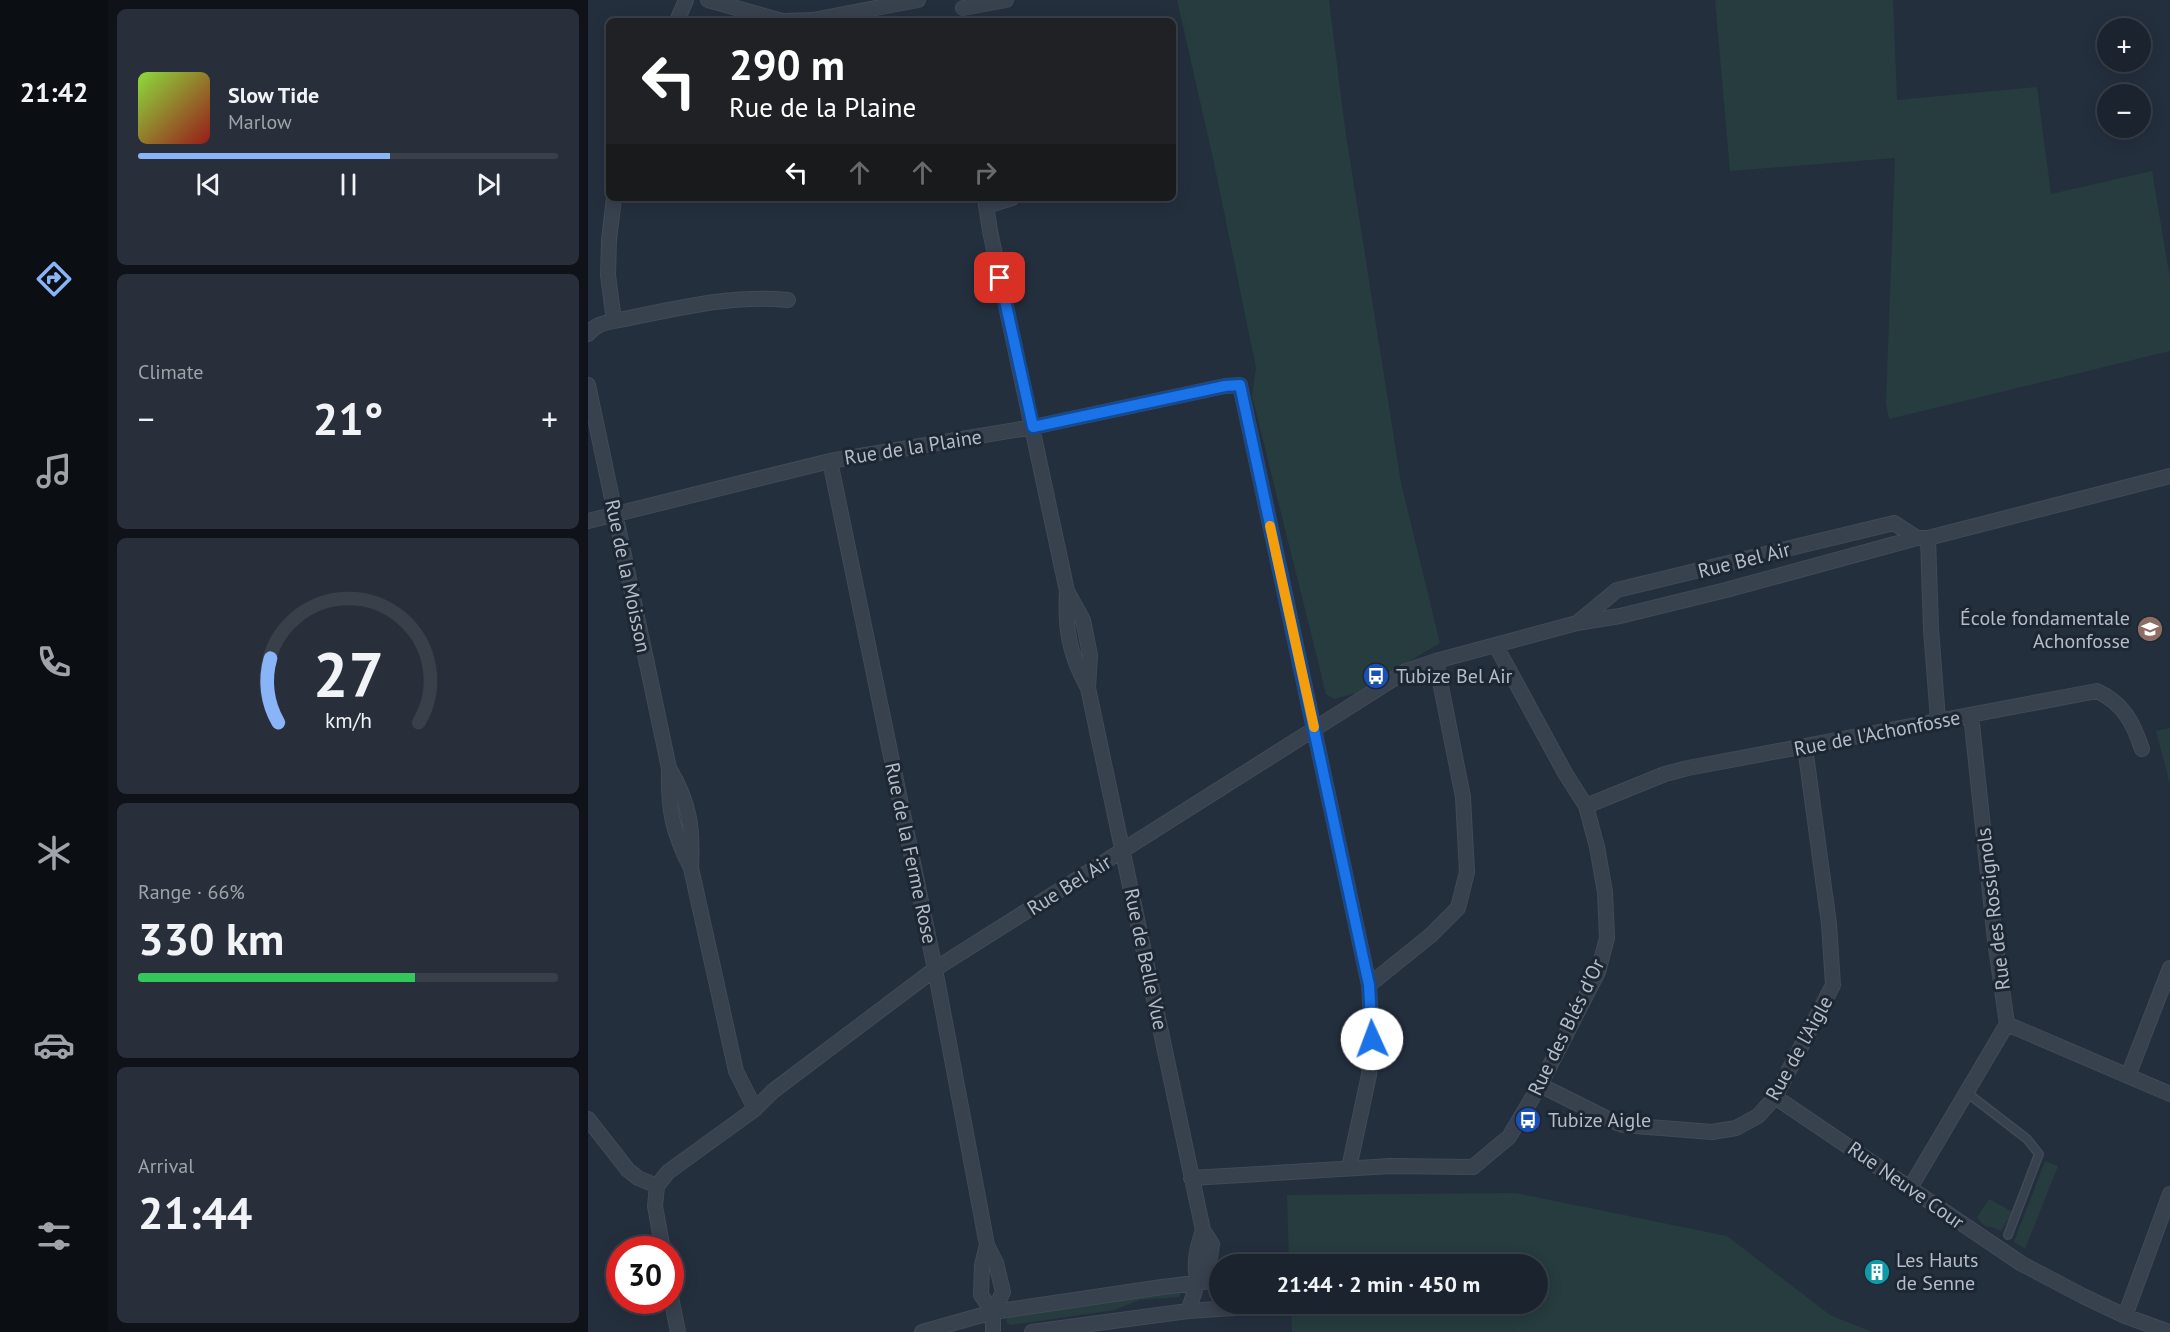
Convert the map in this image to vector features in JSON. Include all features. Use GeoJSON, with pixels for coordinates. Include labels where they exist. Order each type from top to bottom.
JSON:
{"type":"FeatureCollection","features":[{"type":"Feature","properties":{"kind":"street"},"geometry":{"type":"LineString","coordinates":[[678,18],[686,0]]}},
{"type":"Feature","properties":{"kind":"street"},"geometry":{"type":"LineString","coordinates":[[708,0],[771,18]]}},
{"type":"Feature","properties":{"kind":"street"},"geometry":{"type":"LineString","coordinates":[[824,18],[918,0]]}},
{"type":"Feature","properties":{"kind":"street"},"geometry":{"type":"LineString","coordinates":[[963,10],[1006,0]]}},
{"type":"Feature","properties":{"kind":"street"},"geometry":{"type":"LineString","coordinates":[[614,201],[608,275],[615,321]]}},
{"type":"Feature","properties":{"kind":"street","name":"Rue de Belle Vue"},"geometry":{"type":"LineString","coordinates":[[985,202],[1067,591],[1083,620],[1090,655],[1088,688],[1203,1230],[1194,1268],[1198,1282],[1188,1311]]}},
{"type":"Feature","properties":{"kind":"street"},"geometry":{"type":"LineString","coordinates":[[588,334],[602,323],[723,300],[762,297],[788,300]]}},
{"type":"Feature","properties":{"kind":"street","name":"Rue de la Moisson"},"geometry":{"type":"LineString","coordinates":[[588,385],[669,768],[682,791],[693,836],[691,868],[736,1071],[755,1109]]}},
{"type":"Feature","properties":{"kind":"street","name":"Rue de la Plaine"},"geometry":{"type":"LineString","coordinates":[[588,521],[830,461],[1033,427],[1225,386],[1240,385],[1315,729]]}},
{"type":"Feature","properties":{"kind":"street","name":"Rue de la Ferme Rose"},"geometry":{"type":"LineString","coordinates":[[830,461],[935,969],[987,1245],[996,1263],[1003,1292],[993,1312],[993,1332]]}},
{"type":"Feature","properties":{"kind":"street","name":"Rue Bel Air"},"geometry":{"type":"LineString","coordinates":[[657,1186],[668,1172],[755,1109],[773,1091],[935,969],[1406,671],[1577,623],[1620,616],[1726,590],[2170,476]]}},
{"type":"Feature","properties":{"kind":"street","name":"Rue Bel Air"},"geometry":{"type":"LineString","coordinates":[[1577,623],[1617,590],[1894,523],[1922,538]]}},
{"type":"Feature","properties":{"kind":"street"},"geometry":{"type":"LineString","coordinates":[[1922,538],[1938,720]]}},
{"type":"Feature","properties":{"kind":"street","name":"Rue des Blés d'Or"},"geometry":{"type":"LineString","coordinates":[[1191,1178],[1391,1166],[1473,1167],[1509,1137],[1540,1085],[1598,972],[1607,938],[1605,892],[1597,847],[1586,806],[1565,773],[1496,646]]}},
{"type":"Feature","properties":{"kind":"street"},"geometry":{"type":"LineString","coordinates":[[1369,985],[1431,935],[1458,908],[1467,872],[1463,797],[1436,661]]}},
{"type":"Feature","properties":{"kind":"street","name":"Rue de l'Achonfosse"},"geometry":{"type":"LineString","coordinates":[[1586,806],[1665,774],[1889,729],[2097,691],[2110,697],[2125,710],[2142,749]]}},
{"type":"Feature","properties":{"kind":"street","name":"Rue des Rossignols"},"geometry":{"type":"LineString","coordinates":[[1971,715],[1995,940],[2007,1024]]}},
{"type":"Feature","properties":{"kind":"street"},"geometry":{"type":"LineString","coordinates":[[1315,729],[1369,985],[1372,1028],[1369,1075],[1349,1168]]}},
{"type":"Feature","properties":{"kind":"street","name":"Rue de l'Aigle"},"geometry":{"type":"LineString","coordinates":[[1540,1085],[1623,1125],[1712,1132],[1737,1128],[1758,1116],[1775,1096],[1833,985],[1829,924],[1805,747]]}},
{"type":"Feature","properties":{"kind":"street"},"geometry":{"type":"LineString","coordinates":[[2128,1076],[2170,968]]}},
{"type":"Feature","properties":{"kind":"street"},"geometry":{"type":"LineString","coordinates":[[1910,1188],[2007,1024],[2170,1094]]}},
{"type":"Feature","properties":{"kind":"street","name":"Rue Neuve Cour"},"geometry":{"type":"LineString","coordinates":[[1775,1096],[2022,1264],[2126,1316],[2169,1332]]}},
{"type":"Feature","properties":{"kind":"street"},"geometry":{"type":"LineString","coordinates":[[588,1119],[628,1170],[638,1178],[657,1186],[655,1206],[660,1236]]}},
{"type":"Feature","properties":{"kind":"street"},"geometry":{"type":"LineString","coordinates":[[2126,1316],[2170,1194]]}},
{"type":"Feature","properties":{"kind":"street","name":"Rue de la Ferme Rose"},"geometry":{"type":"LineString","coordinates":[[987,1245],[982,1265],[981,1295],[993,1312]]}},
{"type":"Feature","properties":{"kind":"street"},"geometry":{"type":"LineString","coordinates":[[922,1332],[993,1312],[1209,1281]]}},
{"type":"Feature","properties":{"kind":"street"},"geometry":{"type":"LineString","coordinates":[[1032,1332],[1209,1310]]}},
{"type":"Feature","properties":{"kind":"street"},"geometry":{"type":"LineString","coordinates":[[674,1314],[678,1332]]}},
{"type":"Feature","properties":{"kind":"lane"},"geometry":{"type":"LineString","coordinates":[[1966,1092],[2027,1139],[2039,1154],[2008,1235]]}},
{"type":"Feature","properties":{"kind":"green space"},"geometry":{"type":"Polygon","coordinates":[[[1177,0],[1329,0],[1345,128],[1401,483],[1440,643],[1356,693],[1334,699],[1326,694],[1252,396],[1256,368],[1213,158],[1177,0]]]}},
{"type":"Feature","properties":{"kind":"green space"},"geometry":{"type":"Polygon","coordinates":[[[1715,0],[1893,0],[1897,100],[2037,87],[2051,194],[2152,171],[2170,279],[2170,351],[1889,419],[1886,403],[1895,158],[1730,171],[1715,0]]]}},
{"type":"Feature","properties":{"kind":"green space"},"geometry":{"type":"Polygon","coordinates":[[[2170,728],[2170,784],[2156,731],[2170,728]]]}},
{"type":"Feature","properties":{"kind":"green space"},"geometry":{"type":"Polygon","coordinates":[[[2045,1161],[2058,1166],[2025,1249],[2014,1242],[2045,1161]]]}},
{"type":"Feature","properties":{"kind":"green space"},"geometry":{"type":"Polygon","coordinates":[[[1516,1193],[1727,1236],[1830,1315],[1872,1332],[1292,1332],[1291,1314],[1548,1314],[1548,1254],[1289,1254],[1287,1195],[1516,1193]]]}},
{"type":"Feature","properties":{"kind":"green space"},"geometry":{"type":"Polygon","coordinates":[[[1989,1199],[2013,1212],[2001,1231],[1986,1226],[1977,1217],[1989,1199]]]}},
{"type":"Feature","properties":{"kind":"green space"},"geometry":{"type":"Polygon","coordinates":[[[1182,1291],[1179,1297],[1139,1300],[1115,1310],[1010,1325],[1006,1322],[1009,1314],[1182,1291]]]}},
{"type":"Feature","properties":{"kind":"slow traffic"},"geometry":{"type":"LineString","coordinates":[[1270,526],[1314,727]]}},
{"type":"Feature","properties":{"kind":"place","name":"École fondamentale Achonfosse"},"geometry":{"type":"Point","coordinates":[2150,629]}},
{"type":"Feature","properties":{"kind":"place","name":"Tubize Bel Air"},"geometry":{"type":"Point","coordinates":[1376,676]}},
{"type":"Feature","properties":{"kind":"place","name":"Tubize Aigle"},"geometry":{"type":"Point","coordinates":[1528,1120]}},
{"type":"Feature","properties":{"kind":"place","name":"Les Hauts de Senne"},"geometry":{"type":"Point","coordinates":[1877,1272]}},
{"type":"Feature","properties":{"kind":"route"},"geometry":{"type":"LineString","coordinates":[[1000,278],[1033,427],[1225,386],[1240,385],[1369,985],[1372,1039]]}}]}
